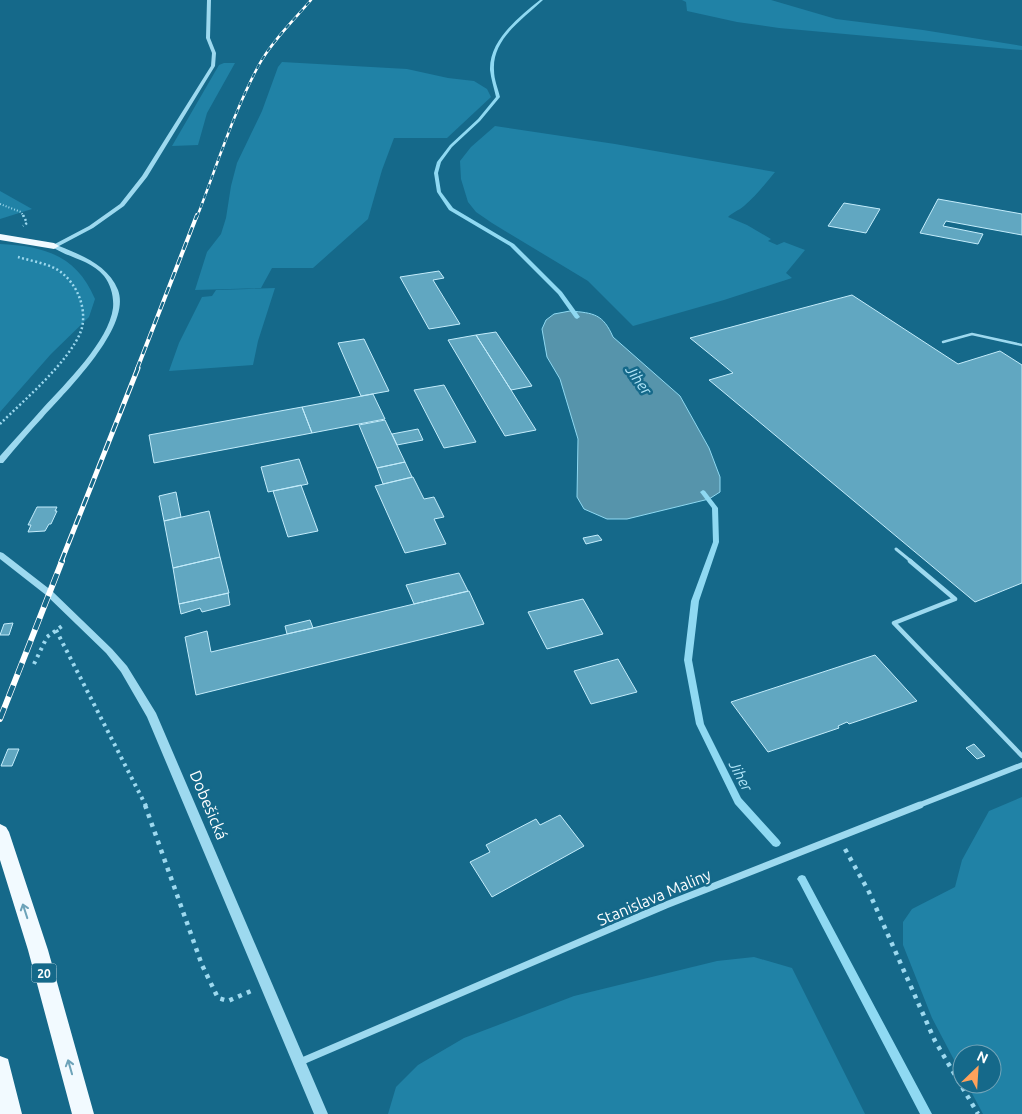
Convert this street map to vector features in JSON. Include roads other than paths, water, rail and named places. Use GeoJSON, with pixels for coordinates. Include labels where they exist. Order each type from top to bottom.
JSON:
{"type":"FeatureCollection","features":[{"type":"Feature","properties":{"kind":"highway"},"geometry":{"type":"LineString","coordinates":[[0,237],[54,246]]}},
{"type":"Feature","properties":{"kind":"highway","name":"20"},"geometry":{"type":"LineString","coordinates":[[0,832],[38,950],[83,1114]]}},
{"type":"Feature","properties":{"kind":"highway"},"geometry":{"type":"LineString","coordinates":[[0,1067],[10,1114]]}},
{"type":"Feature","properties":{"kind":"street"},"geometry":{"type":"LineString","coordinates":[[54,246],[96,224],[122,205],[144,176],[213,66],[214,53],[208,38],[209,0]]}},
{"type":"Feature","properties":{"kind":"street"},"geometry":{"type":"LineString","coordinates":[[0,461],[82,369],[103,341],[115,318],[117,297],[104,272],[79,255],[54,246]]}},
{"type":"Feature","properties":{"kind":"street","name":"Dobešická"},"geometry":{"type":"LineString","coordinates":[[0,555],[49,593],[124,669],[152,716],[321,1114]]}},
{"type":"Feature","properties":{"kind":"street","name":"Stanislava Maliny"},"geometry":{"type":"LineString","coordinates":[[300,1062],[666,905],[1022,765]]}},
{"type":"Feature","properties":{"kind":"lane"},"geometry":{"type":"LineString","coordinates":[[943,342],[972,334],[1022,345]]}},
{"type":"Feature","properties":{"kind":"lane"},"geometry":{"type":"LineString","coordinates":[[896,549],[955,599],[894,623],[1022,756]]}},
{"type":"Feature","properties":{"kind":"water"},"geometry":{"type":"Polygon","coordinates":[[[570,311],[592,314],[601,319],[613,337],[680,396],[709,448],[720,477],[720,492],[709,499],[627,519],[607,519],[584,509],[577,497],[578,439],[560,379],[547,357],[542,329],[546,320],[554,314],[570,311]]]}},
{"type":"Feature","properties":{"kind":"waterway","name":"Jiher"},"geometry":{"type":"LineString","coordinates":[[542,0],[526,13],[503,37],[494,56],[492,66],[498,97],[479,120],[451,146],[439,162],[436,173],[439,192],[451,209],[512,245],[560,293],[577,317]]}},
{"type":"Feature","properties":{"kind":"waterway","name":"Jiher"},"geometry":{"type":"LineString","coordinates":[[703,492],[715,508],[716,542],[695,601],[688,660],[700,724],[738,801],[776,843]]}},
{"type":"Feature","properties":{"kind":"waterway","name":"Jiher"},"geometry":{"type":"LineString","coordinates":[[802,879],[926,1114]]}},
{"type":"Feature","properties":{"kind":"railway"},"geometry":{"type":"LineString","coordinates":[[197,217],[234,119],[260,63],[277,38],[311,0]]}},
{"type":"Feature","properties":{"kind":"railway"},"geometry":{"type":"LineString","coordinates":[[137,369],[197,215]]}},
{"type":"Feature","properties":{"kind":"railway"},"geometry":{"type":"LineString","coordinates":[[61,562],[138,368]]}},
{"type":"Feature","properties":{"kind":"railway"},"geometry":{"type":"LineString","coordinates":[[0,719],[62,561]]}}]}
